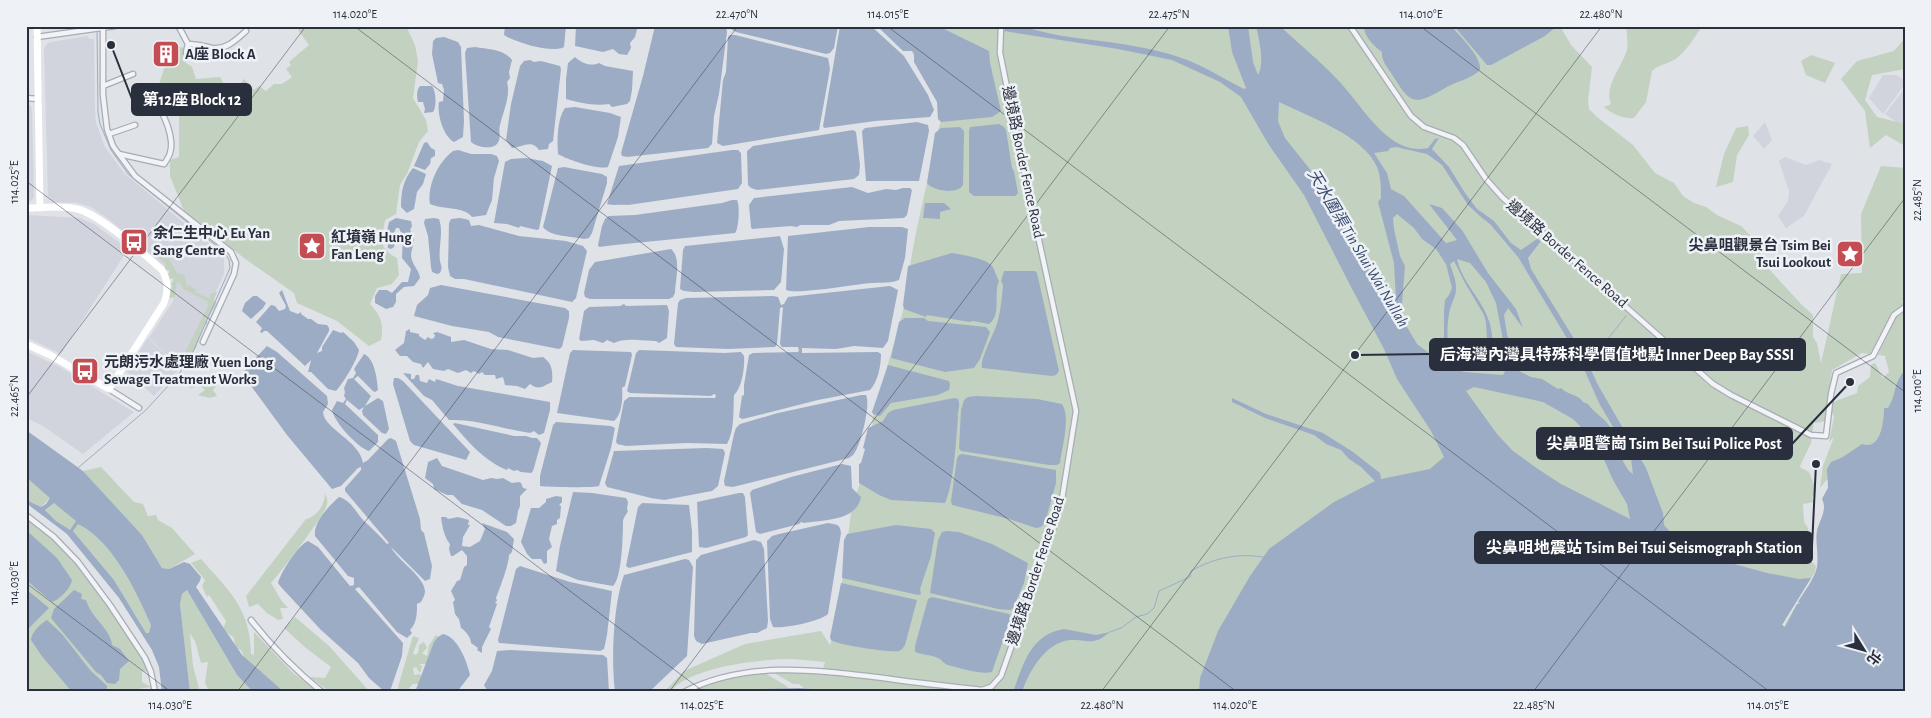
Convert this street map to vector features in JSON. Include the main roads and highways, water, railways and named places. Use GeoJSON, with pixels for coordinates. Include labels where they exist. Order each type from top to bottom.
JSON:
{"type":"FeatureCollection","features":[{"type":"Feature","properties":{"kind":"water"},"geometry":{"type":"Polygon","coordinates":[[[505,26],[566,26],[564,47],[559,49],[543,48],[516,41],[504,35],[505,26]]]}},
{"type":"Feature","properties":{"kind":"water"},"geometry":{"type":"Polygon","coordinates":[[[576,26],[638,26],[627,55],[619,54],[613,49],[603,52],[575,46],[576,26]]]}},
{"type":"Feature","properties":{"kind":"water"},"geometry":{"type":"Polygon","coordinates":[[[655,26],[726,26],[727,32],[719,94],[714,116],[712,144],[708,148],[622,156],[621,153],[655,26]]]}},
{"type":"Feature","properties":{"kind":"water"},"geometry":{"type":"Polygon","coordinates":[[[732,26],[838,26],[834,48],[830,53],[826,54],[736,32],[731,29],[732,26]]]}},
{"type":"Feature","properties":{"kind":"water"},"geometry":{"type":"Polygon","coordinates":[[[840,26],[871,26],[904,56],[928,95],[934,110],[930,117],[875,121],[824,128],[840,26]]]}},
{"type":"Feature","properties":{"kind":"water"},"geometry":{"type":"Polygon","coordinates":[[[877,26],[940,27],[989,51],[1001,111],[992,117],[941,122],[938,119],[937,102],[914,62],[914,53],[912,51],[903,51],[877,26]]]}},
{"type":"Feature","properties":{"kind":"water"},"geometry":{"type":"Polygon","coordinates":[[[1006,26],[1020,27],[1062,36],[1159,51],[1204,67],[1244,89],[1246,88],[1232,52],[1228,26],[1248,26],[1253,62],[1258,75],[1261,57],[1256,26],[1280,26],[1337,79],[1376,126],[1388,136],[1400,144],[1414,149],[1428,148],[1435,139],[1439,138],[1432,149],[1449,167],[1477,209],[1494,221],[1511,243],[1521,250],[1537,239],[1541,241],[1528,258],[1531,269],[1584,355],[1598,385],[1646,468],[1663,513],[1664,525],[1687,551],[1767,573],[1799,579],[1811,578],[1782,625],[1785,627],[1816,571],[1818,561],[1817,531],[1824,511],[1822,499],[1828,488],[1827,469],[1831,462],[1843,457],[1862,444],[1868,445],[1877,439],[1882,427],[1884,408],[1888,408],[1899,379],[1905,370],[1905,692],[1199,692],[1200,678],[1218,631],[1250,576],[1269,549],[1334,502],[1375,481],[1341,450],[1326,444],[1314,435],[1265,418],[1232,402],[1232,398],[1266,414],[1323,433],[1353,452],[1380,473],[1381,479],[1430,469],[1444,457],[1431,431],[1397,379],[1384,349],[1304,195],[1269,145],[1241,97],[1220,82],[1172,60],[1118,49],[1004,31],[1006,26]],[[1279,102],[1278,121],[1285,138],[1324,187],[1359,255],[1395,307],[1394,263],[1378,202],[1381,198],[1381,186],[1377,167],[1360,145],[1348,136],[1279,102]],[[1396,147],[1390,148],[1388,151],[1374,153],[1387,173],[1391,189],[1404,196],[1446,243],[1457,240],[1429,204],[1442,208],[1462,230],[1488,273],[1516,309],[1523,328],[1508,308],[1504,315],[1507,334],[1519,371],[1531,377],[1542,379],[1558,389],[1561,388],[1588,404],[1610,427],[1622,460],[1633,474],[1631,458],[1599,403],[1580,360],[1518,257],[1490,224],[1468,205],[1442,165],[1427,154],[1396,147]],[[1397,214],[1393,218],[1400,256],[1405,266],[1401,317],[1417,344],[1447,367],[1444,345],[1444,311],[1445,300],[1452,288],[1446,264],[1436,249],[1422,239],[1414,228],[1397,214]],[[1457,259],[1463,275],[1486,313],[1491,326],[1495,350],[1507,361],[1496,303],[1486,282],[1470,263],[1457,259]],[[1454,261],[1450,264],[1456,290],[1448,321],[1448,335],[1449,349],[1456,369],[1464,372],[1503,375],[1505,371],[1500,366],[1487,339],[1484,315],[1454,261]],[[1474,387],[1466,391],[1497,434],[1513,451],[1561,484],[1630,519],[1627,504],[1613,480],[1602,455],[1583,429],[1573,419],[1543,402],[1474,387]]]}},
{"type":"Feature","properties":{"kind":"water"},"geometry":{"type":"Polygon","coordinates":[[[1360,26],[1451,26],[1478,59],[1480,70],[1472,76],[1427,98],[1415,100],[1399,86],[1384,61],[1382,52],[1371,42],[1364,29],[1360,26]]]}},
{"type":"Feature","properties":{"kind":"water"},"geometry":{"type":"Polygon","coordinates":[[[1454,26],[1557,26],[1545,36],[1491,65],[1487,65],[1454,26]]]}},
{"type":"Feature","properties":{"kind":"water"},"geometry":{"type":"Polygon","coordinates":[[[730,35],[828,58],[830,69],[819,130],[723,146],[717,143],[723,80],[726,72],[728,37],[730,35]]]}},
{"type":"Feature","properties":{"kind":"water"},"geometry":{"type":"Polygon","coordinates":[[[444,37],[458,42],[461,47],[463,137],[454,142],[444,130],[440,118],[439,102],[443,101],[444,90],[442,84],[438,83],[432,54],[433,41],[436,38],[444,37]]]}},
{"type":"Feature","properties":{"kind":"water"},"geometry":{"type":"Polygon","coordinates":[[[475,47],[500,52],[509,56],[512,60],[499,139],[497,144],[492,147],[480,146],[471,142],[465,53],[467,48],[475,47]]]}},
{"type":"Feature","properties":{"kind":"water"},"geometry":{"type":"Polygon","coordinates":[[[575,57],[586,64],[593,65],[599,63],[605,66],[633,71],[630,101],[627,104],[612,107],[609,104],[588,104],[566,99],[568,63],[575,57]]]}},
{"type":"Feature","properties":{"kind":"water"},"geometry":{"type":"Polygon","coordinates":[[[530,60],[560,66],[561,69],[553,141],[549,144],[548,149],[539,150],[530,144],[512,148],[506,140],[511,104],[520,66],[524,61],[530,60]]]}},
{"type":"Feature","properties":{"kind":"water"},"geometry":{"type":"Polygon","coordinates":[[[420,86],[432,86],[433,88],[435,103],[433,112],[424,113],[423,102],[418,102],[417,92],[420,86]]]}},
{"type":"Feature","properties":{"kind":"water"},"geometry":{"type":"Polygon","coordinates":[[[575,107],[610,113],[621,117],[618,137],[608,167],[603,168],[583,164],[558,154],[560,118],[565,108],[575,107]]]}},
{"type":"Feature","properties":{"kind":"water"},"geometry":{"type":"Polygon","coordinates":[[[917,122],[928,125],[929,131],[919,181],[866,181],[862,131],[865,128],[917,122]]]}},
{"type":"Feature","properties":{"kind":"water"},"geometry":{"type":"Polygon","coordinates":[[[999,124],[1006,130],[1018,193],[1015,196],[974,196],[969,192],[970,127],[999,124]]]}},
{"type":"Feature","properties":{"kind":"water"},"geometry":{"type":"Polygon","coordinates":[[[960,127],[964,131],[963,185],[956,190],[939,190],[927,183],[935,133],[941,128],[960,127]]]}},
{"type":"Feature","properties":{"kind":"water"},"geometry":{"type":"Polygon","coordinates":[[[853,130],[856,132],[860,165],[859,175],[854,179],[757,190],[748,185],[747,151],[753,146],[853,130]]]}},
{"type":"Feature","properties":{"kind":"water"},"geometry":{"type":"Polygon","coordinates":[[[427,142],[435,150],[435,156],[431,158],[430,164],[425,170],[414,166],[424,143],[427,142]]]}},
{"type":"Feature","properties":{"kind":"water"},"geometry":{"type":"Polygon","coordinates":[[[458,150],[471,154],[491,154],[497,156],[499,161],[494,178],[492,200],[486,215],[472,217],[464,211],[430,204],[430,190],[438,168],[453,151],[458,150]]]}},
{"type":"Feature","properties":{"kind":"water"},"geometry":{"type":"Polygon","coordinates":[[[738,150],[741,153],[742,183],[738,189],[628,205],[607,204],[619,166],[738,150]]]}},
{"type":"Feature","properties":{"kind":"water"},"geometry":{"type":"Polygon","coordinates":[[[526,158],[543,161],[552,166],[539,229],[537,230],[494,223],[505,162],[511,159],[526,158]]]}},
{"type":"Feature","properties":{"kind":"water"},"geometry":{"type":"Polygon","coordinates":[[[564,167],[602,174],[607,177],[607,183],[589,238],[584,239],[551,233],[543,227],[558,168],[564,167]]]}},
{"type":"Feature","properties":{"kind":"water"},"geometry":{"type":"Polygon","coordinates":[[[413,168],[426,174],[423,184],[417,192],[414,209],[407,213],[401,207],[401,196],[403,186],[413,168]]]}},
{"type":"Feature","properties":{"kind":"water"},"geometry":{"type":"Polygon","coordinates":[[[852,187],[868,193],[886,189],[910,188],[912,190],[907,215],[904,218],[839,221],[829,225],[800,225],[797,227],[752,229],[751,227],[749,205],[754,198],[852,187]]]}},
{"type":"Feature","properties":{"kind":"water"},"geometry":{"type":"Polygon","coordinates":[[[737,200],[739,207],[735,233],[599,247],[598,245],[602,226],[605,219],[609,216],[635,215],[737,200]]]}},
{"type":"Feature","properties":{"kind":"water"},"geometry":{"type":"Polygon","coordinates":[[[925,203],[944,203],[951,209],[940,212],[940,219],[923,218],[925,203]]]}},
{"type":"Feature","properties":{"kind":"water"},"geometry":{"type":"Polygon","coordinates":[[[396,218],[411,221],[412,226],[410,230],[414,243],[411,256],[420,278],[414,286],[404,287],[396,294],[396,302],[393,307],[386,309],[375,303],[375,296],[379,290],[387,290],[392,293],[402,282],[408,282],[411,269],[402,258],[403,237],[399,228],[396,228],[394,233],[396,238],[394,247],[388,248],[387,231],[389,222],[396,218]]]}},
{"type":"Feature","properties":{"kind":"water"},"geometry":{"type":"Polygon","coordinates":[[[425,219],[439,219],[441,229],[440,261],[442,268],[440,273],[437,274],[432,272],[428,236],[424,223],[425,219]]]}},
{"type":"Feature","properties":{"kind":"water"},"geometry":{"type":"Polygon","coordinates":[[[451,219],[469,220],[471,226],[479,225],[519,236],[566,241],[583,246],[587,251],[576,298],[572,302],[464,279],[455,279],[450,276],[448,267],[449,223],[451,219]]]}},
{"type":"Feature","properties":{"kind":"water"},"geometry":{"type":"Polygon","coordinates":[[[869,227],[902,227],[908,229],[905,258],[899,280],[814,290],[786,290],[788,236],[869,227]]]}},
{"type":"Feature","properties":{"kind":"water"},"geometry":{"type":"Polygon","coordinates":[[[780,236],[784,249],[781,282],[774,290],[694,292],[680,289],[683,250],[685,246],[780,236]]]}},
{"type":"Feature","properties":{"kind":"water"},"geometry":{"type":"Polygon","coordinates":[[[671,249],[677,264],[675,293],[673,297],[669,299],[590,299],[585,297],[584,293],[589,270],[595,262],[671,249]]]}},
{"type":"Feature","properties":{"kind":"water"},"geometry":{"type":"Polygon","coordinates":[[[952,253],[979,259],[989,263],[993,268],[999,281],[995,315],[989,324],[927,315],[926,317],[904,309],[908,266],[952,253]]]}},
{"type":"Feature","properties":{"kind":"water"},"geometry":{"type":"Polygon","coordinates":[[[1004,271],[1035,271],[1037,273],[1059,371],[1056,375],[982,368],[983,358],[999,316],[1003,285],[1001,281],[1004,271]]]}},
{"type":"Feature","properties":{"kind":"water"},"geometry":{"type":"Polygon","coordinates":[[[441,285],[565,308],[569,311],[569,318],[562,347],[559,349],[498,337],[489,332],[452,326],[414,316],[417,305],[428,295],[430,288],[441,285]]]}},
{"type":"Feature","properties":{"kind":"water"},"geometry":{"type":"Polygon","coordinates":[[[890,286],[898,290],[888,341],[883,348],[854,346],[836,349],[802,348],[802,353],[878,352],[881,354],[880,368],[875,383],[870,390],[818,400],[747,418],[742,419],[739,417],[749,355],[753,353],[798,352],[799,350],[798,347],[782,347],[780,344],[783,307],[780,308],[777,344],[775,347],[728,349],[676,347],[674,344],[678,303],[686,298],[773,296],[778,297],[781,305],[784,304],[788,297],[890,286]]]}},
{"type":"Feature","properties":{"kind":"water"},"geometry":{"type":"Polygon","coordinates":[[[282,290],[290,311],[298,314],[301,312],[308,319],[318,324],[327,325],[329,328],[317,353],[322,351],[322,347],[333,330],[343,332],[354,342],[359,350],[356,360],[336,391],[328,389],[311,372],[308,372],[311,360],[305,366],[267,331],[260,332],[262,328],[256,322],[271,305],[275,306],[279,311],[285,309],[286,306],[279,293],[282,290]]]}},
{"type":"Feature","properties":{"kind":"water"},"geometry":{"type":"Polygon","coordinates":[[[253,296],[257,296],[266,303],[251,319],[242,311],[245,303],[253,296]]]}},
{"type":"Feature","properties":{"kind":"water"},"geometry":{"type":"Polygon","coordinates":[[[624,304],[626,306],[667,305],[669,311],[667,338],[659,343],[656,341],[629,340],[614,343],[607,340],[603,343],[594,340],[581,341],[579,339],[584,311],[589,307],[620,306],[624,304]]]}},
{"type":"Feature","properties":{"kind":"water"},"geometry":{"type":"Polygon","coordinates":[[[905,318],[924,318],[928,321],[986,327],[990,332],[980,359],[974,368],[945,372],[891,358],[899,322],[905,318]]]}},
{"type":"Feature","properties":{"kind":"water"},"geometry":{"type":"Polygon","coordinates":[[[410,329],[410,332],[419,334],[425,340],[428,337],[434,338],[435,335],[433,333],[437,332],[451,337],[451,342],[464,340],[491,349],[508,350],[533,358],[543,357],[551,368],[552,382],[539,387],[530,384],[525,389],[505,385],[503,377],[496,379],[495,375],[485,375],[482,372],[479,374],[474,371],[471,373],[466,370],[458,373],[448,369],[444,371],[433,369],[428,362],[423,368],[421,364],[413,362],[407,356],[400,356],[395,350],[404,343],[406,331],[410,329]]]}},
{"type":"Feature","properties":{"kind":"water"},"geometry":{"type":"Polygon","coordinates":[[[267,346],[277,352],[327,396],[328,404],[323,412],[325,418],[329,424],[356,448],[363,463],[388,439],[391,438],[396,441],[432,566],[430,579],[425,581],[391,547],[420,580],[425,591],[421,602],[417,604],[417,614],[410,630],[412,633],[407,638],[397,632],[359,587],[355,589],[403,643],[402,656],[390,691],[385,692],[369,678],[358,663],[321,630],[278,583],[290,559],[308,541],[318,547],[350,586],[354,585],[354,578],[348,576],[315,536],[316,525],[319,520],[339,497],[350,504],[387,544],[389,543],[345,491],[345,488],[361,470],[361,467],[341,486],[332,489],[287,435],[243,375],[247,367],[267,346]]]}},
{"type":"Feature","properties":{"kind":"water"},"geometry":{"type":"Polygon","coordinates":[[[573,350],[631,352],[632,355],[625,386],[622,388],[620,411],[614,421],[557,413],[570,353],[573,350]]]}},
{"type":"Feature","properties":{"kind":"water"},"geometry":{"type":"Polygon","coordinates":[[[639,350],[741,352],[744,356],[744,366],[739,388],[734,395],[732,426],[727,444],[686,443],[626,446],[617,444],[624,401],[629,397],[715,398],[716,395],[630,393],[627,391],[636,353],[639,350]]]}},
{"type":"Feature","properties":{"kind":"water"},"geometry":{"type":"Polygon","coordinates":[[[364,354],[371,360],[373,365],[378,390],[373,391],[358,376],[354,379],[371,396],[365,406],[378,398],[383,401],[389,429],[386,434],[382,433],[363,415],[364,407],[359,410],[347,400],[345,404],[378,435],[378,442],[369,451],[347,434],[337,421],[332,410],[337,401],[343,403],[346,399],[344,388],[348,379],[353,378],[356,373],[354,369],[364,354]]]}},
{"type":"Feature","properties":{"kind":"water"},"geometry":{"type":"Polygon","coordinates":[[[888,365],[949,381],[949,390],[938,395],[891,403],[880,416],[873,414],[872,412],[888,365]]]}},
{"type":"Feature","properties":{"kind":"water"},"geometry":{"type":"Polygon","coordinates":[[[403,373],[411,374],[411,379],[419,375],[420,381],[427,383],[429,379],[435,382],[436,379],[458,386],[550,402],[550,410],[544,433],[539,435],[534,431],[530,433],[479,423],[449,420],[432,400],[424,396],[403,373]]]}},
{"type":"Feature","properties":{"kind":"water"},"geometry":{"type":"Polygon","coordinates":[[[394,378],[403,381],[470,452],[466,460],[414,445],[410,441],[393,384],[394,378]]]}},
{"type":"Feature","properties":{"kind":"water"},"geometry":{"type":"Polygon","coordinates":[[[866,395],[867,400],[865,423],[854,454],[849,458],[733,487],[725,486],[724,481],[734,434],[740,424],[778,413],[866,395]]]}},
{"type":"Feature","properties":{"kind":"water"},"geometry":{"type":"Polygon","coordinates":[[[968,397],[1037,399],[1062,404],[1065,410],[1066,424],[1060,463],[1049,465],[961,451],[959,448],[961,410],[964,400],[968,397]]]}},
{"type":"Feature","properties":{"kind":"water"},"geometry":{"type":"Polygon","coordinates":[[[954,398],[958,399],[959,404],[953,474],[945,503],[891,500],[859,483],[859,464],[865,449],[863,448],[868,428],[883,421],[888,413],[893,410],[954,398]]]}},
{"type":"Feature","properties":{"kind":"water"},"geometry":{"type":"Polygon","coordinates":[[[556,422],[611,426],[615,428],[599,486],[540,486],[540,476],[553,425],[556,422]]]}},
{"type":"Feature","properties":{"kind":"water"},"geometry":{"type":"Polygon","coordinates":[[[453,424],[514,436],[537,438],[541,443],[533,471],[531,473],[514,471],[508,468],[507,470],[492,462],[471,444],[453,424]]]}},
{"type":"Feature","properties":{"kind":"water"},"geometry":{"type":"Polygon","coordinates":[[[26,430],[83,471],[142,535],[162,568],[169,569],[184,562],[190,564],[201,577],[196,587],[242,655],[284,692],[253,692],[237,675],[187,590],[182,594],[180,604],[190,692],[162,692],[159,667],[152,650],[119,598],[67,534],[26,503],[26,500],[41,507],[50,498],[26,477],[26,430]],[[54,503],[45,510],[56,521],[70,530],[76,521],[54,503]],[[78,524],[73,531],[114,580],[146,633],[149,633],[151,625],[131,583],[113,554],[91,532],[78,524]]]}},
{"type":"Feature","properties":{"kind":"water"},"geometry":{"type":"Polygon","coordinates":[[[723,449],[725,453],[718,486],[712,491],[664,500],[607,487],[605,483],[614,451],[723,449]]]}},
{"type":"Feature","properties":{"kind":"water"},"geometry":{"type":"Polygon","coordinates":[[[962,454],[1056,470],[1056,483],[1045,523],[1041,527],[1036,528],[1009,519],[952,505],[957,458],[962,454]]]}},
{"type":"Feature","properties":{"kind":"water"},"geometry":{"type":"Polygon","coordinates":[[[437,458],[442,466],[483,480],[503,478],[512,483],[521,483],[523,488],[527,489],[520,496],[516,523],[506,526],[482,510],[462,504],[453,495],[447,495],[434,489],[433,484],[425,478],[428,462],[437,458]]]}},
{"type":"Feature","properties":{"kind":"water"},"geometry":{"type":"Polygon","coordinates":[[[842,464],[851,466],[852,488],[861,497],[853,511],[829,520],[801,522],[760,534],[756,532],[750,493],[752,490],[791,477],[842,464]]]}},
{"type":"Feature","properties":{"kind":"water"},"geometry":{"type":"Polygon","coordinates":[[[573,492],[626,498],[628,502],[628,511],[623,521],[620,565],[613,586],[578,580],[556,571],[573,492]]]}},
{"type":"Feature","properties":{"kind":"water"},"geometry":{"type":"Polygon","coordinates":[[[743,493],[745,497],[748,535],[706,548],[699,547],[697,502],[743,493]]]}},
{"type":"Feature","properties":{"kind":"water"},"geometry":{"type":"Polygon","coordinates":[[[556,496],[562,497],[562,502],[559,505],[561,506],[560,518],[557,520],[557,524],[552,526],[549,539],[552,547],[547,551],[547,563],[544,564],[541,559],[532,559],[521,542],[531,508],[539,508],[546,502],[546,499],[556,496]]]}},
{"type":"Feature","properties":{"kind":"water"},"geometry":{"type":"Polygon","coordinates":[[[642,503],[689,505],[692,552],[629,568],[626,566],[638,507],[642,503]]]}},
{"type":"Feature","properties":{"kind":"water"},"geometry":{"type":"Polygon","coordinates":[[[441,517],[448,519],[458,517],[469,520],[468,525],[470,525],[463,537],[462,546],[470,547],[480,541],[485,529],[482,523],[507,532],[514,539],[512,552],[509,555],[496,598],[497,601],[495,602],[497,604],[489,627],[491,629],[482,647],[482,653],[471,643],[468,635],[461,628],[459,619],[455,614],[453,602],[455,600],[451,591],[457,581],[460,580],[464,567],[467,565],[467,556],[462,550],[451,556],[450,544],[445,534],[441,517]]]}},
{"type":"Feature","properties":{"kind":"water"},"geometry":{"type":"Polygon","coordinates":[[[828,523],[839,526],[841,533],[828,614],[802,624],[773,627],[770,619],[767,541],[772,536],[828,523]]]}},
{"type":"Feature","properties":{"kind":"water"},"geometry":{"type":"Polygon","coordinates":[[[896,525],[931,529],[935,533],[931,556],[920,589],[921,594],[918,595],[842,578],[844,540],[847,534],[896,525]]]}},
{"type":"Feature","properties":{"kind":"water"},"geometry":{"type":"Polygon","coordinates":[[[26,530],[57,558],[72,580],[64,593],[52,602],[26,580],[26,530]]]}},
{"type":"Feature","properties":{"kind":"water"},"geometry":{"type":"Polygon","coordinates":[[[942,532],[959,532],[992,544],[1028,563],[1024,583],[1011,610],[998,609],[930,593],[938,540],[942,532]]]}},
{"type":"Feature","properties":{"kind":"water"},"geometry":{"type":"Polygon","coordinates":[[[754,540],[761,542],[764,549],[767,628],[757,633],[702,644],[696,641],[694,636],[696,560],[701,555],[754,540]]]}},
{"type":"Feature","properties":{"kind":"water"},"geometry":{"type":"Polygon","coordinates":[[[685,559],[689,560],[693,567],[687,656],[649,692],[615,692],[613,664],[615,617],[624,575],[685,559]]]}},
{"type":"Feature","properties":{"kind":"water"},"geometry":{"type":"Polygon","coordinates":[[[520,566],[570,582],[612,591],[604,649],[600,651],[499,643],[498,640],[516,569],[520,566]]]}},
{"type":"Feature","properties":{"kind":"water"},"geometry":{"type":"Polygon","coordinates":[[[841,583],[917,600],[905,645],[902,649],[899,651],[876,650],[831,640],[830,637],[841,583]]]}},
{"type":"Feature","properties":{"kind":"water"},"geometry":{"type":"Polygon","coordinates":[[[26,589],[49,608],[26,631],[26,589]]]}},
{"type":"Feature","properties":{"kind":"water"},"geometry":{"type":"Polygon","coordinates":[[[74,590],[82,594],[81,599],[86,600],[111,639],[112,645],[120,649],[129,661],[120,669],[119,680],[115,684],[107,683],[96,672],[51,618],[54,609],[74,590]]]}},
{"type":"Feature","properties":{"kind":"water"},"geometry":{"type":"Polygon","coordinates":[[[932,597],[1009,614],[1011,617],[992,672],[977,672],[958,668],[936,657],[915,652],[928,599],[932,597]]]}},
{"type":"Feature","properties":{"kind":"water"},"geometry":{"type":"Polygon","coordinates":[[[47,620],[62,634],[90,670],[107,686],[107,692],[72,692],[41,655],[31,637],[37,628],[47,620]]]}},
{"type":"Feature","properties":{"kind":"water"},"geometry":{"type":"Polygon","coordinates":[[[1064,629],[1096,635],[1110,632],[1095,641],[1070,640],[1053,646],[1034,667],[1022,692],[1013,692],[1025,661],[1036,644],[1052,632],[1064,629]]]}},
{"type":"Feature","properties":{"kind":"water"},"geometry":{"type":"Polygon","coordinates":[[[443,634],[448,636],[457,645],[464,657],[470,675],[457,692],[415,692],[434,642],[443,634]]]}},
{"type":"Feature","properties":{"kind":"water"},"geometry":{"type":"Polygon","coordinates":[[[511,650],[603,655],[607,658],[609,692],[488,692],[484,685],[492,671],[497,651],[511,650]]]}},
{"type":"Feature","properties":{"kind":"water"},"geometry":{"type":"Polygon","coordinates":[[[799,688],[849,692],[718,692],[720,690],[799,688]]]}},
{"type":"Feature","properties":{"kind":"waterway"},"geometry":{"type":"LineString","coordinates":[[79,467],[146,410],[179,374],[192,354],[230,268],[229,260],[225,253],[128,174],[111,150],[100,124],[98,112],[97,26]]}},
{"type":"Feature","properties":{"kind":"waterway"},"geometry":{"type":"LineString","coordinates":[[1587,362],[1592,359],[1626,316]]}},
{"type":"Feature","properties":{"kind":"waterway"},"geometry":{"type":"LineString","coordinates":[[1110,632],[1121,628],[1136,617],[1147,614],[1154,608],[1159,591],[1190,577],[1191,571],[1217,560],[1235,556],[1263,557]]}},
{"type":"Feature","properties":{"kind":"place","name":"第12座 Block 12"},"geometry":{"type":"Point","coordinates":[111,45]}},
{"type":"Feature","properties":{"kind":"place","name":"A座 Block A"},"geometry":{"type":"Point","coordinates":[166,54]}},
{"type":"Feature","properties":{"kind":"place","name":"余仁生中心 Eu Yan Sang Centre"},"geometry":{"type":"Point","coordinates":[134,242]}},
{"type":"Feature","properties":{"kind":"place","name":"紅墳嶺 Hung Fan Leng"},"geometry":{"type":"Point","coordinates":[312,246]}},
{"type":"Feature","properties":{"kind":"place","name":"尖鼻咀觀景台 Tsim Bei Tsui Lookout"},"geometry":{"type":"Point","coordinates":[1850,254]}},
{"type":"Feature","properties":{"kind":"place","name":"后海灣內灣具特殊科學價值地點 Inner Deep Bay SSSI"},"geometry":{"type":"Point","coordinates":[1355,355]}},
{"type":"Feature","properties":{"kind":"place","name":"元朗污水處理廠 Yuen Long Sewage Treatment Works"},"geometry":{"type":"Point","coordinates":[85,371]}},
{"type":"Feature","properties":{"kind":"place","name":"尖鼻咀警崗 Tsim Bei Tsui Police Post"},"geometry":{"type":"Point","coordinates":[1850,382]}},
{"type":"Feature","properties":{"kind":"place","name":"尖鼻咀地震站 Tsim Bei Tsui Seismograph Station"},"geometry":{"type":"Point","coordinates":[1816,464]}},
{"type":"Feature","properties":{"kind":"water label","name":"天水圍渠 Tin Shui Wai Nullah"},"geometry":{"type":"Point","coordinates":[1358,248]}}]}
